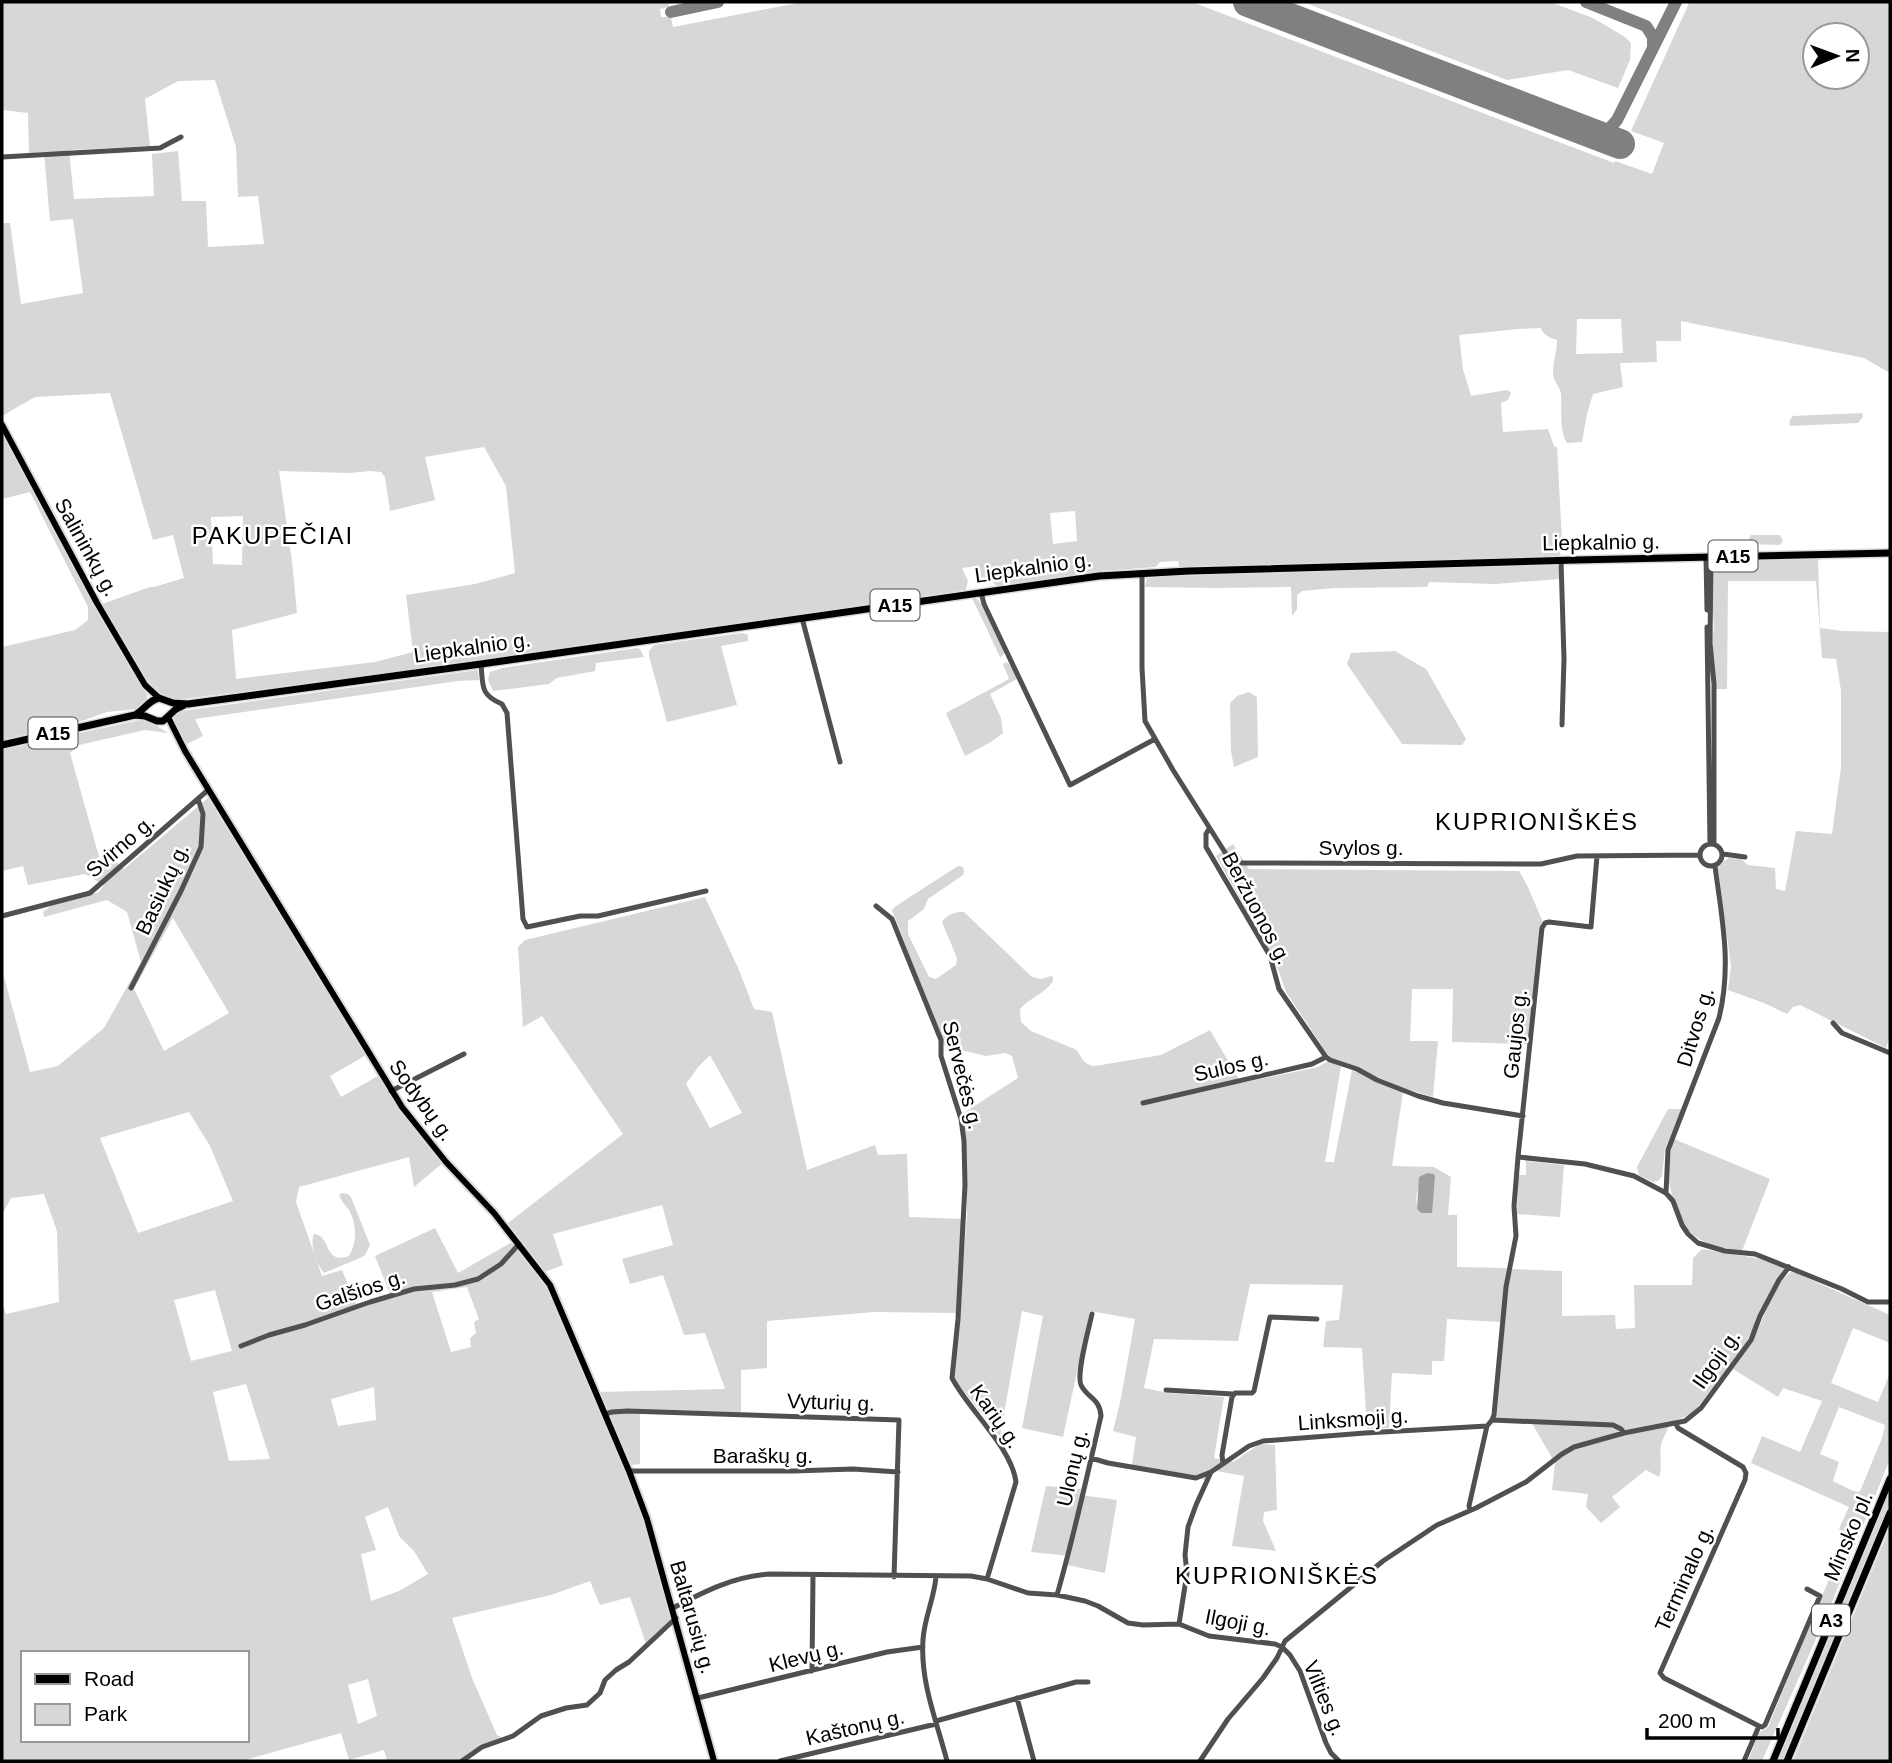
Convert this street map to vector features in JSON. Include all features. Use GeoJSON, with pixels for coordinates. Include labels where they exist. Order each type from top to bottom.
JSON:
{"type":"FeatureCollection","features":[{"type":"Feature","properties":{"kind":"highway","name":"Liepkalnio g."},"geometry":{"type":"LineString","coordinates":[[188,704],[1089,577],[1142,572],[1709,557],[1771,560],[1890,553]]}},
{"type":"Feature","properties":{"kind":"highway"},"geometry":{"type":"LineString","coordinates":[[135,715],[159,698],[188,704]]}},
{"type":"Feature","properties":{"kind":"highway"},"geometry":{"type":"LineString","coordinates":[[168,702],[171,707],[169,715]]}},
{"type":"Feature","properties":{"kind":"highway"},"geometry":{"type":"LineString","coordinates":[[149,704],[150,717]]}},
{"type":"Feature","properties":{"kind":"highway"},"geometry":{"type":"LineString","coordinates":[[135,715],[160,721],[188,704]]}},
{"type":"Feature","properties":{"kind":"highway","name":"A15"},"geometry":{"type":"LineString","coordinates":[[2,745],[135,715]]}},
{"type":"Feature","properties":{"kind":"highway","name":"Minsko pl."},"geometry":{"type":"LineString","coordinates":[[1773,1761],[1890,1479]]}},
{"type":"Feature","properties":{"kind":"highway","name":"Minsko pl."},"geometry":{"type":"LineString","coordinates":[[1787,1761],[1890,1513]]}},
{"type":"Feature","properties":{"kind":"main road","name":"Salininkų g."},"geometry":{"type":"LineString","coordinates":[[2,425],[97,603],[145,685],[159,698]]}},
{"type":"Feature","properties":{"kind":"main road","name":"Salininkų g."},"geometry":{"type":"LineString","coordinates":[[145,685],[149,704]]}},
{"type":"Feature","properties":{"kind":"main road","name":"Sodybų g."},"geometry":{"type":"LineString","coordinates":[[169,715],[176,735],[208,790],[391,1091],[417,1127],[543,1275],[553,1292],[634,1484]]}},
{"type":"Feature","properties":{"kind":"main road","name":"Sodybų g."},"geometry":{"type":"LineString","coordinates":[[160,721],[176,735]]}},
{"type":"Feature","properties":{"kind":"main road","name":"Baltarusių g."},"geometry":{"type":"LineString","coordinates":[[634,1484],[676,1618],[714,1761]]}},
{"type":"Feature","properties":{"kind":"street"},"geometry":{"type":"LineString","coordinates":[[2,157],[160,148],[181,137]]}},
{"type":"Feature","properties":{"kind":"street"},"geometry":{"type":"LineString","coordinates":[[1709,557],[1710,643],[1714,684],[1711,733],[1712,844]]}},
{"type":"Feature","properties":{"kind":"street"},"geometry":{"type":"LineString","coordinates":[[1561,560],[1564,659],[1562,725]]}},
{"type":"Feature","properties":{"kind":"street","name":"Beržuonos g."},"geometry":{"type":"LineString","coordinates":[[1142,572],[1144,712],[1148,727],[1209,829],[1206,834],[1206,847],[1270,956],[1279,989],[1326,1057]]}},
{"type":"Feature","properties":{"kind":"street"},"geometry":{"type":"LineString","coordinates":[[981,592],[984,604],[1070,785],[1155,739]]}},
{"type":"Feature","properties":{"kind":"street"},"geometry":{"type":"LineString","coordinates":[[802,618],[840,762]]}},
{"type":"Feature","properties":{"kind":"street"},"geometry":{"type":"LineString","coordinates":[[481,664],[484,691],[506,709],[523,919],[527,927],[580,916],[598,916],[706,891]]}},
{"type":"Feature","properties":{"kind":"street","name":"Svirno g."},"geometry":{"type":"LineString","coordinates":[[2,915],[90,893],[208,790]]}},
{"type":"Feature","properties":{"kind":"street","name":"Basiukų g."},"geometry":{"type":"LineString","coordinates":[[131,988],[201,847],[203,814],[198,799]]}},
{"type":"Feature","properties":{"kind":"street","name":"Svylos g."},"geometry":{"type":"LineString","coordinates":[[1209,829],[1233,865],[1541,864],[1577,856],[1700,855]]}},
{"type":"Feature","properties":{"kind":"street"},"geometry":{"type":"LineString","coordinates":[[1712,844],[1720,847],[1723,854],[1721,861],[1715,866],[1705,864],[1700,855],[1703,848],[1712,844]]}},
{"type":"Feature","properties":{"kind":"street"},"geometry":{"type":"LineString","coordinates":[[1723,854],[1745,857]]}},
{"type":"Feature","properties":{"kind":"street","name":"Gaujos g."},"geometry":{"type":"LineString","coordinates":[[1470,1510],[1494,1415],[1506,1287],[1516,1226],[1514,1206],[1518,1157],[1542,928],[1549,922],[1591,926],[1597,856]]}},
{"type":"Feature","properties":{"kind":"street","name":"Ditvos g."},"geometry":{"type":"LineString","coordinates":[[1666,1193],[1668,1150],[1719,1018],[1724,997],[1726,945],[1715,866]]}},
{"type":"Feature","properties":{"kind":"street","name":"Servečės g."},"geometry":{"type":"LineString","coordinates":[[876,906],[892,919],[941,1040],[941,1056],[961,1119],[965,1185],[958,1308]]}},
{"type":"Feature","properties":{"kind":"street"},"geometry":{"type":"LineString","coordinates":[[1833,1023],[1842,1033],[1890,1053]]}},
{"type":"Feature","properties":{"kind":"street"},"geometry":{"type":"LineString","coordinates":[[391,1091],[464,1054]]}},
{"type":"Feature","properties":{"kind":"street"},"geometry":{"type":"LineString","coordinates":[[1326,1057],[1418,1096],[1443,1103],[1523,1116]]}},
{"type":"Feature","properties":{"kind":"street","name":"Sulos g."},"geometry":{"type":"LineString","coordinates":[[1143,1103],[1312,1063],[1326,1057]]}},
{"type":"Feature","properties":{"kind":"street"},"geometry":{"type":"LineString","coordinates":[[1518,1157],[1607,1168],[1634,1176],[1666,1193],[1673,1201],[1682,1225],[1698,1243],[1725,1251],[1755,1254],[1868,1301],[1890,1302]]}},
{"type":"Feature","properties":{"kind":"street","name":"Galšios g."},"geometry":{"type":"LineString","coordinates":[[242,1346],[414,1289],[455,1285],[478,1279],[501,1265],[519,1244]]}},
{"type":"Feature","properties":{"kind":"street","name":"Ilgoji g."},"geometry":{"type":"LineString","coordinates":[[673,1608],[742,1577],[765,1574],[971,1576],[988,1578],[1028,1593],[1057,1595],[1092,1603],[1128,1623],[1179,1624],[1209,1636],[1282,1647],[1289,1638],[1383,1561],[1437,1525],[1527,1482],[1574,1447],[1624,1433],[1685,1421],[1701,1408],[1751,1340],[1760,1316],[1789,1266]]}},
{"type":"Feature","properties":{"kind":"street","name":"Karių g."},"geometry":{"type":"LineString","coordinates":[[958,1308],[952,1378],[1002,1449],[1016,1478],[988,1578]]}},
{"type":"Feature","properties":{"kind":"street","name":"Ulonų g."},"geometry":{"type":"LineString","coordinates":[[1057,1595],[1101,1416],[1101,1408],[1083,1389],[1079,1378],[1092,1314]]}},
{"type":"Feature","properties":{"kind":"street"},"geometry":{"type":"LineString","coordinates":[[1166,1390],[1252,1393],[1269,1317],[1317,1319]]}},
{"type":"Feature","properties":{"kind":"street"},"geometry":{"type":"LineString","coordinates":[[1223,1464],[1222,1455],[1234,1394]]}},
{"type":"Feature","properties":{"kind":"street","name":"Vyturių g."},"geometry":{"type":"LineString","coordinates":[[604,1414],[628,1411],[899,1420],[894,1577]]}},
{"type":"Feature","properties":{"kind":"street","name":"Linksmoji g."},"geometry":{"type":"LineString","coordinates":[[1196,1478],[1263,1441],[1490,1423],[1613,1425],[1624,1433]]}},
{"type":"Feature","properties":{"kind":"street","name":"Terminalo g."},"geometry":{"type":"LineString","coordinates":[[1676,1424],[1678,1428],[1743,1467],[1746,1473],[1660,1672],[1664,1678],[1759,1726]]}},
{"type":"Feature","properties":{"kind":"street"},"geometry":{"type":"LineString","coordinates":[[1091,1458],[1196,1478],[1203,1490]]}},
{"type":"Feature","properties":{"kind":"street","name":"Baraškų g."},"geometry":{"type":"LineString","coordinates":[[629,1471],[853,1469],[898,1472]]}},
{"type":"Feature","properties":{"kind":"street"},"geometry":{"type":"LineString","coordinates":[[1179,1624],[1187,1573],[1185,1555],[1188,1527],[1211,1472]]}},
{"type":"Feature","properties":{"kind":"street"},"geometry":{"type":"LineString","coordinates":[[812,1671],[813,1575]]}},
{"type":"Feature","properties":{"kind":"street"},"geometry":{"type":"LineString","coordinates":[[936,1577],[923,1647],[929,1699],[947,1761]]}},
{"type":"Feature","properties":{"kind":"street"},"geometry":{"type":"LineString","coordinates":[[1744,1761],[1759,1726],[1765,1725],[1820,1596],[1807,1589]]}},
{"type":"Feature","properties":{"kind":"street"},"geometry":{"type":"LineString","coordinates":[[462,1761],[482,1747],[513,1736],[541,1716],[566,1708],[587,1706],[600,1693],[605,1680],[629,1662],[676,1618]]}},
{"type":"Feature","properties":{"kind":"street","name":"Klevų g."},"geometry":{"type":"LineString","coordinates":[[698,1698],[887,1652],[923,1647]]}},
{"type":"Feature","properties":{"kind":"street"},"geometry":{"type":"LineString","coordinates":[[1200,1761],[1228,1719],[1270,1668],[1282,1647]]}},
{"type":"Feature","properties":{"kind":"street","name":"Vilties g."},"geometry":{"type":"LineString","coordinates":[[1282,1647],[1300,1671],[1326,1743],[1339,1761]]}},
{"type":"Feature","properties":{"kind":"street","name":"Kaštonų g."},"geometry":{"type":"LineString","coordinates":[[780,1761],[936,1722],[1076,1682],[1087,1682]]}},
{"type":"Feature","properties":{"kind":"street"},"geometry":{"type":"LineString","coordinates":[[1017,1698],[1034,1761]]}},
{"type":"Feature","properties":{"kind":"green space"},"geometry":{"type":"Polygon","coordinates":[[[2,2],[668,2],[669,7],[660,9],[661,17],[671,17],[673,27],[803,2],[1192,2],[1614,163],[1615,161],[1652,174],[1664,143],[1631,131],[1689,3],[1890,2],[1890,373],[1864,358],[1681,321],[1681,341],[1656,341],[1657,362],[1620,363],[1623,387],[1593,394],[1582,442],[1567,443],[1562,426],[1561,394],[1553,373],[1557,340],[1543,333],[1541,328],[1459,335],[1463,369],[1471,396],[1507,390],[1511,393],[1508,400],[1501,403],[1503,432],[1548,429],[1554,446],[1557,447],[1562,557],[1179,567],[1178,561],[1160,562],[1156,567],[1101,571],[996,586],[992,580],[982,578],[977,566],[962,568],[968,581],[966,590],[393,673],[174,700],[157,693],[149,684],[102,604],[184,578],[173,535],[153,540],[110,393],[35,397],[2,416],[2,223],[10,223],[21,304],[83,293],[73,219],[50,221],[44,152],[29,153],[28,113],[2,110],[2,2]],[[215,80],[178,81],[145,99],[150,146],[69,150],[74,199],[154,196],[152,154],[178,151],[182,201],[206,201],[208,247],[264,244],[258,196],[238,197],[236,147],[215,80]],[[1577,319],[1576,354],[1623,353],[1621,319],[1577,319]],[[484,447],[425,457],[435,500],[390,511],[385,477],[381,472],[279,471],[297,613],[232,630],[236,679],[375,662],[413,652],[406,595],[475,584],[515,573],[506,486],[484,447]],[[1075,511],[1050,513],[1053,544],[1077,541],[1075,511]],[[243,516],[211,517],[213,564],[242,565],[243,516]]]}},
{"type":"Feature","properties":{"kind":"green space"},"geometry":{"type":"Polygon","coordinates":[[[1303,2],[1550,2],[1593,18],[1625,37],[1631,43],[1630,60],[1618,88],[1568,70],[1507,80],[1303,2]]]}},
{"type":"Feature","properties":{"kind":"green space"},"geometry":{"type":"Polygon","coordinates":[[[1862,413],[1863,417],[1858,423],[1790,426],[1793,416],[1862,413]]]}},
{"type":"Feature","properties":{"kind":"green space"},"geometry":{"type":"Polygon","coordinates":[[[2,431],[147,695],[147,702],[138,709],[107,712],[2,740],[2,647],[75,630],[88,620],[88,607],[30,492],[2,499],[2,431]]]}},
{"type":"Feature","properties":{"kind":"green space"},"geometry":{"type":"Polygon","coordinates":[[[1751,535],[1780,535],[1783,541],[1780,545],[1752,544],[1749,539],[1751,535]]]}},
{"type":"Feature","properties":{"kind":"green space"},"geometry":{"type":"Polygon","coordinates":[[[1818,558],[1820,628],[1890,632],[1890,1036],[1886,1048],[1800,1005],[1793,1007],[1787,1014],[1728,990],[1731,966],[1718,868],[1729,858],[1741,859],[1748,865],[1775,868],[1776,889],[1785,891],[1796,831],[1832,834],[1841,767],[1841,691],[1836,659],[1822,658],[1816,581],[1728,581],[1727,689],[1715,689],[1712,564],[1716,561],[1818,558]]]}},
{"type":"Feature","properties":{"kind":"green space"},"geometry":{"type":"Polygon","coordinates":[[[1555,563],[1560,568],[1560,579],[1495,584],[1429,582],[1427,587],[1302,591],[1297,595],[1297,609],[1292,616],[1291,587],[1145,587],[1147,577],[1555,563]]]}},
{"type":"Feature","properties":{"kind":"green space"},"geometry":{"type":"Polygon","coordinates":[[[972,598],[980,602],[1004,649],[1001,657],[1000,657],[972,598]]]}},
{"type":"Feature","properties":{"kind":"green space"},"geometry":{"type":"Polygon","coordinates":[[[742,633],[748,635],[748,641],[721,646],[737,705],[667,722],[649,656],[654,645],[742,633]]]}},
{"type":"Feature","properties":{"kind":"green space"},"geometry":{"type":"Polygon","coordinates":[[[637,648],[644,657],[596,663],[595,671],[557,678],[549,684],[493,691],[488,680],[490,672],[502,668],[637,648]]]}},
{"type":"Feature","properties":{"kind":"green space"},"geometry":{"type":"Polygon","coordinates":[[[1395,651],[1426,669],[1466,739],[1462,745],[1402,744],[1347,664],[1351,653],[1395,651]]]}},
{"type":"Feature","properties":{"kind":"green space"},"geometry":{"type":"Polygon","coordinates":[[[1006,662],[1017,679],[990,694],[1001,718],[1003,733],[965,756],[946,713],[1009,679],[1003,664],[1006,662]]]}},
{"type":"Feature","properties":{"kind":"green space"},"geometry":{"type":"Polygon","coordinates":[[[478,670],[479,680],[195,719],[203,736],[185,745],[172,719],[175,713],[182,711],[478,670]]]}},
{"type":"Feature","properties":{"kind":"green space"},"geometry":{"type":"Polygon","coordinates":[[[1249,692],[1257,697],[1258,757],[1234,767],[1230,703],[1237,696],[1249,692]]]}},
{"type":"Feature","properties":{"kind":"green space"},"geometry":{"type":"Polygon","coordinates":[[[140,720],[149,721],[168,733],[145,730],[79,745],[70,753],[100,860],[111,857],[124,869],[208,798],[366,1055],[330,1076],[341,1097],[378,1076],[403,1113],[444,1162],[414,1187],[409,1157],[299,1187],[296,1202],[322,1276],[342,1270],[356,1304],[390,1294],[375,1256],[435,1228],[458,1273],[514,1241],[544,1281],[553,1298],[629,1478],[649,1533],[673,1618],[646,1644],[630,1597],[600,1605],[590,1581],[551,1595],[452,1618],[472,1678],[497,1735],[504,1739],[475,1750],[461,1761],[387,1761],[384,1750],[349,1760],[341,1733],[242,1761],[2,1761],[2,1303],[6,1314],[59,1302],[57,1231],[44,1194],[11,1198],[2,1215],[2,977],[30,1072],[58,1066],[104,1028],[141,962],[127,912],[107,900],[44,917],[43,912],[51,906],[99,892],[104,885],[85,874],[28,885],[23,866],[2,871],[2,750],[140,720]],[[173,918],[134,989],[164,1051],[229,1013],[173,918]],[[189,1112],[100,1138],[138,1233],[233,1201],[210,1146],[189,1112]],[[467,1287],[432,1292],[451,1352],[471,1347],[470,1338],[476,1333],[474,1322],[479,1319],[467,1287]],[[215,1290],[174,1300],[191,1361],[232,1351],[215,1290]],[[246,1384],[213,1392],[229,1461],[270,1459],[246,1384]],[[374,1387],[331,1399],[338,1426],[376,1420],[374,1387]],[[388,1507],[365,1517],[376,1550],[361,1554],[371,1601],[399,1591],[428,1574],[414,1551],[399,1536],[388,1507]],[[368,1679],[348,1685],[358,1724],[377,1716],[368,1679]]]}},
{"type":"Feature","properties":{"kind":"green space"},"geometry":{"type":"Polygon","coordinates":[[[1233,844],[1249,869],[1519,871],[1542,920],[1527,1044],[1452,1042],[1453,989],[1412,989],[1410,1041],[1438,1041],[1433,1097],[1330,1058],[1286,992],[1275,961],[1216,856],[1233,844]]]}},
{"type":"Feature","properties":{"kind":"green space"},"geometry":{"type":"Polygon","coordinates":[[[958,866],[963,867],[963,875],[928,899],[924,909],[908,921],[908,934],[929,977],[936,979],[956,965],[957,958],[942,922],[952,914],[964,912],[1032,977],[1053,977],[1046,989],[1020,1009],[1021,1022],[1031,1031],[1077,1050],[1088,1064],[1095,1066],[1161,1055],[1210,1030],[1241,1083],[1318,1067],[1328,1061],[1341,1066],[1325,1162],[1334,1162],[1352,1070],[1403,1092],[1392,1166],[1434,1167],[1451,1177],[1448,1215],[1457,1215],[1457,1267],[1507,1268],[1501,1322],[1447,1319],[1444,1361],[1432,1361],[1432,1375],[1392,1373],[1389,1428],[1367,1429],[1362,1348],[1323,1347],[1326,1321],[1339,1320],[1343,1285],[1250,1284],[1238,1341],[1154,1339],[1144,1388],[1169,1393],[1224,1397],[1214,1458],[1233,1462],[1260,1444],[1275,1445],[1277,1510],[1264,1512],[1263,1521],[1276,1551],[1232,1546],[1244,1476],[1211,1470],[1205,1480],[1132,1465],[1136,1437],[1113,1431],[1135,1319],[1090,1311],[1063,1437],[1022,1428],[1043,1316],[1022,1311],[1000,1437],[956,1381],[954,1376],[967,1215],[962,1114],[1018,1078],[1012,1056],[1005,1053],[986,1056],[944,1045],[892,910],[958,866]],[[1427,1173],[1419,1187],[1416,1198],[1421,1213],[1434,1186],[1435,1177],[1427,1173]]]}},
{"type":"Feature","properties":{"kind":"green space"},"geometry":{"type":"Polygon","coordinates":[[[705,897],[754,1009],[772,1012],[807,1170],[875,1145],[878,1155],[907,1154],[909,1217],[963,1219],[957,1313],[874,1312],[767,1321],[767,1368],[741,1370],[741,1412],[640,1410],[640,1464],[630,1465],[597,1392],[725,1389],[705,1333],[684,1335],[663,1275],[630,1284],[622,1259],[673,1245],[662,1205],[553,1234],[563,1265],[545,1272],[508,1223],[623,1134],[542,1016],[523,1027],[518,947],[525,940],[705,897]],[[710,1055],[686,1084],[710,1128],[742,1113],[710,1055]]]}},
{"type":"Feature","properties":{"kind":"green space"},"geometry":{"type":"Polygon","coordinates":[[[1668,1109],[1682,1109],[1665,1149],[1662,1176],[1653,1182],[1639,1175],[1637,1167],[1668,1109]]]}},
{"type":"Feature","properties":{"kind":"green space"},"geometry":{"type":"Polygon","coordinates":[[[1674,1139],[1770,1179],[1742,1251],[1706,1242],[1692,1234],[1686,1226],[1675,1204],[1670,1185],[1669,1159],[1674,1139]]]}},
{"type":"Feature","properties":{"kind":"green space"},"geometry":{"type":"Polygon","coordinates":[[[1526,1161],[1564,1165],[1560,1217],[1517,1214],[1518,1175],[1526,1175],[1526,1161]]]}},
{"type":"Feature","properties":{"kind":"green space"},"geometry":{"type":"Polygon","coordinates":[[[342,1193],[351,1197],[370,1245],[365,1255],[324,1273],[314,1254],[314,1234],[320,1236],[335,1257],[349,1256],[353,1245],[354,1221],[339,1195],[342,1193]]]}},
{"type":"Feature","properties":{"kind":"green space"},"geometry":{"type":"Polygon","coordinates":[[[1702,1249],[1762,1259],[1785,1267],[1743,1348],[1697,1408],[1689,1415],[1669,1423],[1661,1446],[1659,1477],[1646,1470],[1612,1497],[1620,1507],[1601,1523],[1586,1507],[1588,1494],[1552,1490],[1555,1463],[1530,1420],[1496,1418],[1512,1269],[1562,1271],[1562,1316],[1615,1315],[1616,1329],[1635,1328],[1634,1285],[1692,1285],[1693,1258],[1702,1249]]]}},
{"type":"Feature","properties":{"kind":"green space"},"geometry":{"type":"Polygon","coordinates":[[[1791,1272],[1796,1273],[1890,1315],[1890,1343],[1853,1328],[1831,1383],[1878,1402],[1890,1373],[1890,1459],[1828,1612],[1762,1761],[1748,1761],[1759,1733],[1768,1727],[1846,1538],[1844,1532],[1839,1529],[1849,1507],[1751,1463],[1762,1436],[1800,1452],[1822,1401],[1783,1388],[1778,1397],[1733,1369],[1755,1335],[1774,1293],[1791,1272]],[[1839,1407],[1820,1454],[1839,1462],[1833,1481],[1859,1492],[1885,1425],[1839,1407]]]}},
{"type":"Feature","properties":{"kind":"green space"},"geometry":{"type":"Polygon","coordinates":[[[1046,1486],[1081,1489],[1080,1495],[1117,1500],[1105,1573],[1067,1565],[1069,1556],[1031,1552],[1046,1486]]]}},
{"type":"Feature","properties":{"kind":"green space"},"geometry":{"type":"Polygon","coordinates":[[[1890,1486],[1890,1506],[1784,1761],[1776,1761],[1890,1486]]]}},
{"type":"Feature","properties":{"kind":"green space"},"geometry":{"type":"Polygon","coordinates":[[[1890,1527],[1890,1761],[1793,1761],[1890,1527]]]}},
{"type":"Feature","properties":{"kind":"shaded area"},"geometry":{"type":"Polygon","coordinates":[[[1427,1173],[1434,1174],[1435,1177],[1432,1213],[1421,1213],[1417,1209],[1419,1177],[1427,1173]]]}},
{"type":"Feature","properties":{"kind":"taxiway"},"geometry":{"type":"LineString","coordinates":[[671,12],[718,2]]}},
{"type":"Feature","properties":{"kind":"taxiway"},"geometry":{"type":"LineString","coordinates":[[1586,2],[1646,26],[1653,37],[1653,48]]}},
{"type":"Feature","properties":{"kind":"taxiway"},"geometry":{"type":"LineString","coordinates":[[1591,133],[1610,128],[1617,120],[1676,2]]}},
{"type":"Feature","properties":{"kind":"runway"},"geometry":{"type":"LineString","coordinates":[[1248,2],[1620,144]]}},
{"type":"Feature","properties":{"kind":"district","name":"PAKUPEČIAI"},"geometry":{"type":"Point","coordinates":[273,535]}},
{"type":"Feature","properties":{"kind":"district","name":"KUPRIONIŠKĖS"},"geometry":{"type":"Point","coordinates":[1537,821]}},
{"type":"Feature","properties":{"kind":"district","name":"KUPRIONIŠKĖS"},"geometry":{"type":"Point","coordinates":[1277,1575]}}]}
